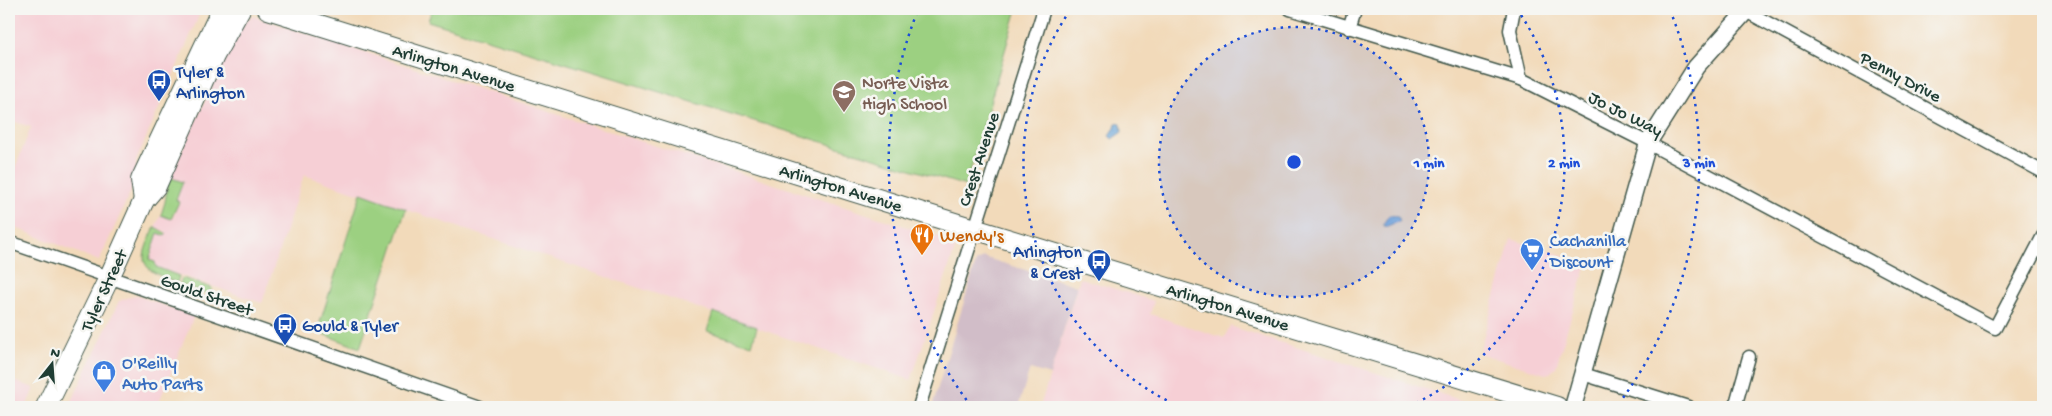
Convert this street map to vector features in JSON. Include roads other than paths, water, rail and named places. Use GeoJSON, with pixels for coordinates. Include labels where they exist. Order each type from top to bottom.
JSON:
{"type":"FeatureCollection","features":[{"type":"Feature","properties":{"kind":"main road","name":"Tyler Street"},"geometry":{"type":"LineString","coordinates":[[144,200],[142,180],[222,9]]}},
{"type":"Feature","properties":{"kind":"main road","name":"Tyler Street"},"geometry":{"type":"LineString","coordinates":[[46,407],[109,278],[144,200],[156,186],[214,56],[240,9]]}},
{"type":"Feature","properties":{"kind":"main road","name":"Arlington Avenue"},"geometry":{"type":"LineString","coordinates":[[268,9],[974,229],[1557,407]]}},
{"type":"Feature","properties":{"kind":"street","name":"Crest Avenue"},"geometry":{"type":"LineString","coordinates":[[920,407],[1044,9]]}},
{"type":"Feature","properties":{"kind":"street","name":"Jo Jo Way"},"geometry":{"type":"LineString","coordinates":[[1290,9],[1522,79],[1648,143],[1994,328],[2043,236]]}},
{"type":"Feature","properties":{"kind":"street"},"geometry":{"type":"LineString","coordinates":[[1349,28],[1356,9]]}},
{"type":"Feature","properties":{"kind":"street"},"geometry":{"type":"LineString","coordinates":[[1514,9],[1510,30],[1522,79]]}},
{"type":"Feature","properties":{"kind":"street"},"geometry":{"type":"LineString","coordinates":[[1573,407],[1648,143],[1696,67],[1745,10]]}},
{"type":"Feature","properties":{"kind":"street","name":"Penny Drive"},"geometry":{"type":"LineString","coordinates":[[1745,10],[2043,172]]}},
{"type":"Feature","properties":{"kind":"street","name":"Gould Street"},"geometry":{"type":"LineString","coordinates":[[9,242],[480,407]]}},
{"type":"Feature","properties":{"kind":"street"},"geometry":{"type":"LineString","coordinates":[[1734,407],[1749,357]]}},
{"type":"Feature","properties":{"kind":"street"},"geometry":{"type":"LineString","coordinates":[[1583,374],[1688,407]]}},
{"type":"Feature","properties":{"kind":"water"},"geometry":{"type":"Polygon","coordinates":[[[1116,123],[1121,124],[1122,132],[1112,139],[1109,136],[1116,123]]]}},
{"type":"Feature","properties":{"kind":"water"},"geometry":{"type":"Polygon","coordinates":[[[1389,215],[1398,216],[1400,221],[1385,227],[1383,224],[1389,215]]]}},
{"type":"Feature","properties":{"kind":"place","name":"Tyler & Arlington"},"geometry":{"type":"Point","coordinates":[159,102]}},
{"type":"Feature","properties":{"kind":"place","name":"Norte Vista High School"},"geometry":{"type":"Point","coordinates":[844,113]}},
{"type":"Feature","properties":{"kind":"place","name":"Wendy's"},"geometry":{"type":"Point","coordinates":[922,256]}},
{"type":"Feature","properties":{"kind":"place","name":"Cachanilla Discount"},"geometry":{"type":"Point","coordinates":[1532,271]}},
{"type":"Feature","properties":{"kind":"place","name":"Arlington & Crest"},"geometry":{"type":"Point","coordinates":[1099,282]}},
{"type":"Feature","properties":{"kind":"place","name":"Gould & Tyler"},"geometry":{"type":"Point","coordinates":[285,346]}},
{"type":"Feature","properties":{"kind":"place","name":"O'Reilly Auto Parts"},"geometry":{"type":"Point","coordinates":[104,393]}}]}
